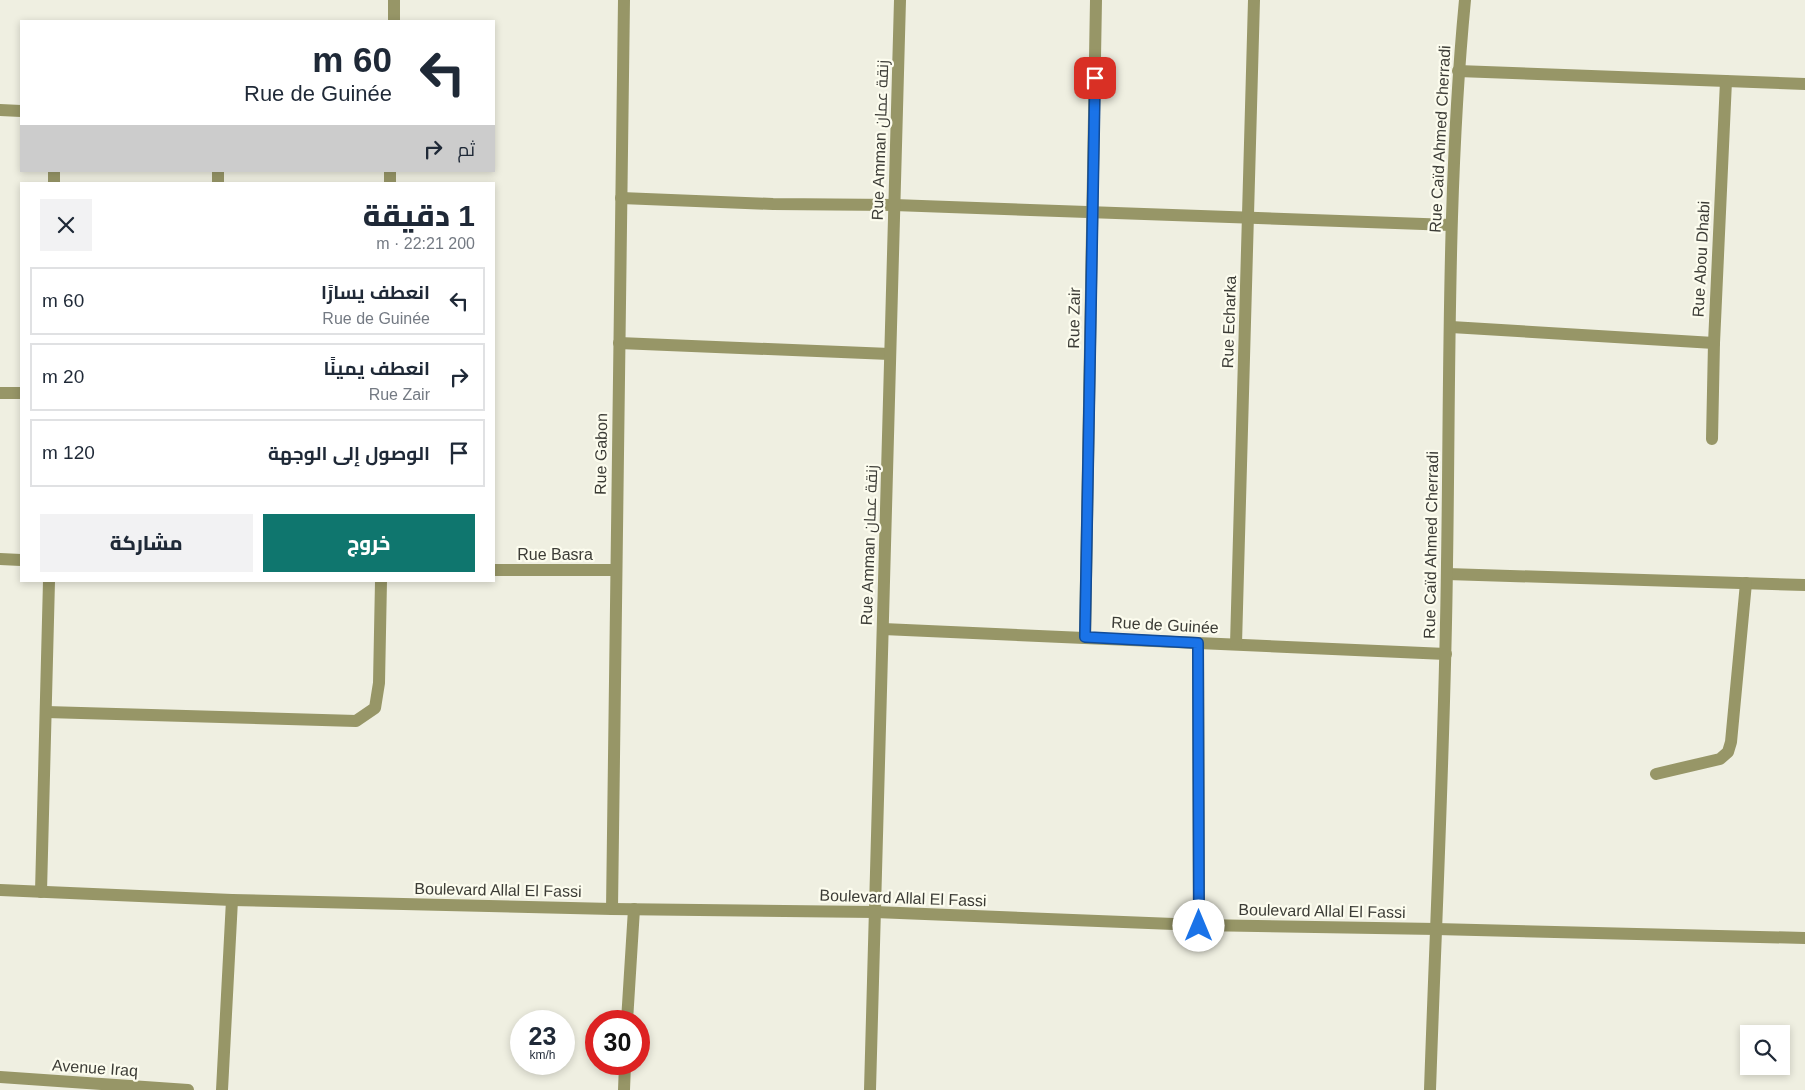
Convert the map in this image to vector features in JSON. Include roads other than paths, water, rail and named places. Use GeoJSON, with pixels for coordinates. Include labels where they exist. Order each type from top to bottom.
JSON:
{"type":"FeatureCollection","features":[{"type":"Feature","properties":{"kind":"street"},"geometry":{"type":"LineString","coordinates":[[394,0],[394,20]]}},
{"type":"Feature","properties":{"kind":"street","name":"Rue Gabon"},"geometry":{"type":"LineString","coordinates":[[612,909],[624,0]]}},
{"type":"Feature","properties":{"kind":"street","name":"Rue Amman زنقة عمان"},"geometry":{"type":"LineString","coordinates":[[870,1090],[900,0]]}},
{"type":"Feature","properties":{"kind":"street","name":"Rue Zair"},"geometry":{"type":"LineString","coordinates":[[1085,637],[1096,0]]}},
{"type":"Feature","properties":{"kind":"street","name":"Rue Echarka"},"geometry":{"type":"LineString","coordinates":[[1236,644],[1254,0]]}},
{"type":"Feature","properties":{"kind":"street","name":"Rue Caïd Ahmed Cherradi"},"geometry":{"type":"LineString","coordinates":[[1430,1090],[1446,654],[1451,225],[1458,71],[1465,0]]}},
{"type":"Feature","properties":{"kind":"street"},"geometry":{"type":"LineString","coordinates":[[1458,71],[1805,84]]}},
{"type":"Feature","properties":{"kind":"street","name":"Rue Abou Dhabi"},"geometry":{"type":"LineString","coordinates":[[1712,439],[1714,343],[1726,81]]}},
{"type":"Feature","properties":{"kind":"street"},"geometry":{"type":"LineString","coordinates":[[0,110],[20,111]]}},
{"type":"Feature","properties":{"kind":"street"},"geometry":{"type":"LineString","coordinates":[[621,198],[773,204],[894,205],[1451,225]]}},
{"type":"Feature","properties":{"kind":"street"},"geometry":{"type":"LineString","coordinates":[[1451,327],[1714,343]]}},
{"type":"Feature","properties":{"kind":"street"},"geometry":{"type":"LineString","coordinates":[[619,343],[890,354]]}},
{"type":"Feature","properties":{"kind":"street"},"geometry":{"type":"LineString","coordinates":[[0,392],[20,392]]}},
{"type":"Feature","properties":{"kind":"street"},"geometry":{"type":"LineString","coordinates":[[0,559],[20,560]]}},
{"type":"Feature","properties":{"kind":"street","name":"Rue Basra"},"geometry":{"type":"LineString","coordinates":[[495,570],[616,570]]}},
{"type":"Feature","properties":{"kind":"street"},"geometry":{"type":"LineString","coordinates":[[1447,574],[1805,585]]}},
{"type":"Feature","properties":{"kind":"street"},"geometry":{"type":"LineString","coordinates":[[41,892],[49,582]]}},
{"type":"Feature","properties":{"kind":"street"},"geometry":{"type":"LineString","coordinates":[[46,712],[356,721],[374,708],[376,700],[379,683],[381,582]]}},
{"type":"Feature","properties":{"kind":"street"},"geometry":{"type":"LineString","coordinates":[[1656,774],[1720,759],[1728,752],[1731,742],[1746,583]]}},
{"type":"Feature","properties":{"kind":"street","name":"Rue de Guinée"},"geometry":{"type":"LineString","coordinates":[[883,629],[1446,654]]}},
{"type":"Feature","properties":{"kind":"street"},"geometry":{"type":"LineString","coordinates":[[1198,643],[1199,926]]}},
{"type":"Feature","properties":{"kind":"street","name":"Boulevard Allal El Fassi"},"geometry":{"type":"LineString","coordinates":[[0,890],[232,900],[612,909],[875,912],[1199,926],[1436,929],[1805,938]]}},
{"type":"Feature","properties":{"kind":"street"},"geometry":{"type":"LineString","coordinates":[[222,1090],[232,900]]}},
{"type":"Feature","properties":{"kind":"street"},"geometry":{"type":"LineString","coordinates":[[628,1010],[634,909]]}},
{"type":"Feature","properties":{"kind":"street"},"geometry":{"type":"LineString","coordinates":[[624,1090],[625,1075]]}},
{"type":"Feature","properties":{"kind":"street","name":"Avenue Iraq"},"geometry":{"type":"LineString","coordinates":[[0,1077],[188,1090]]}}]}
